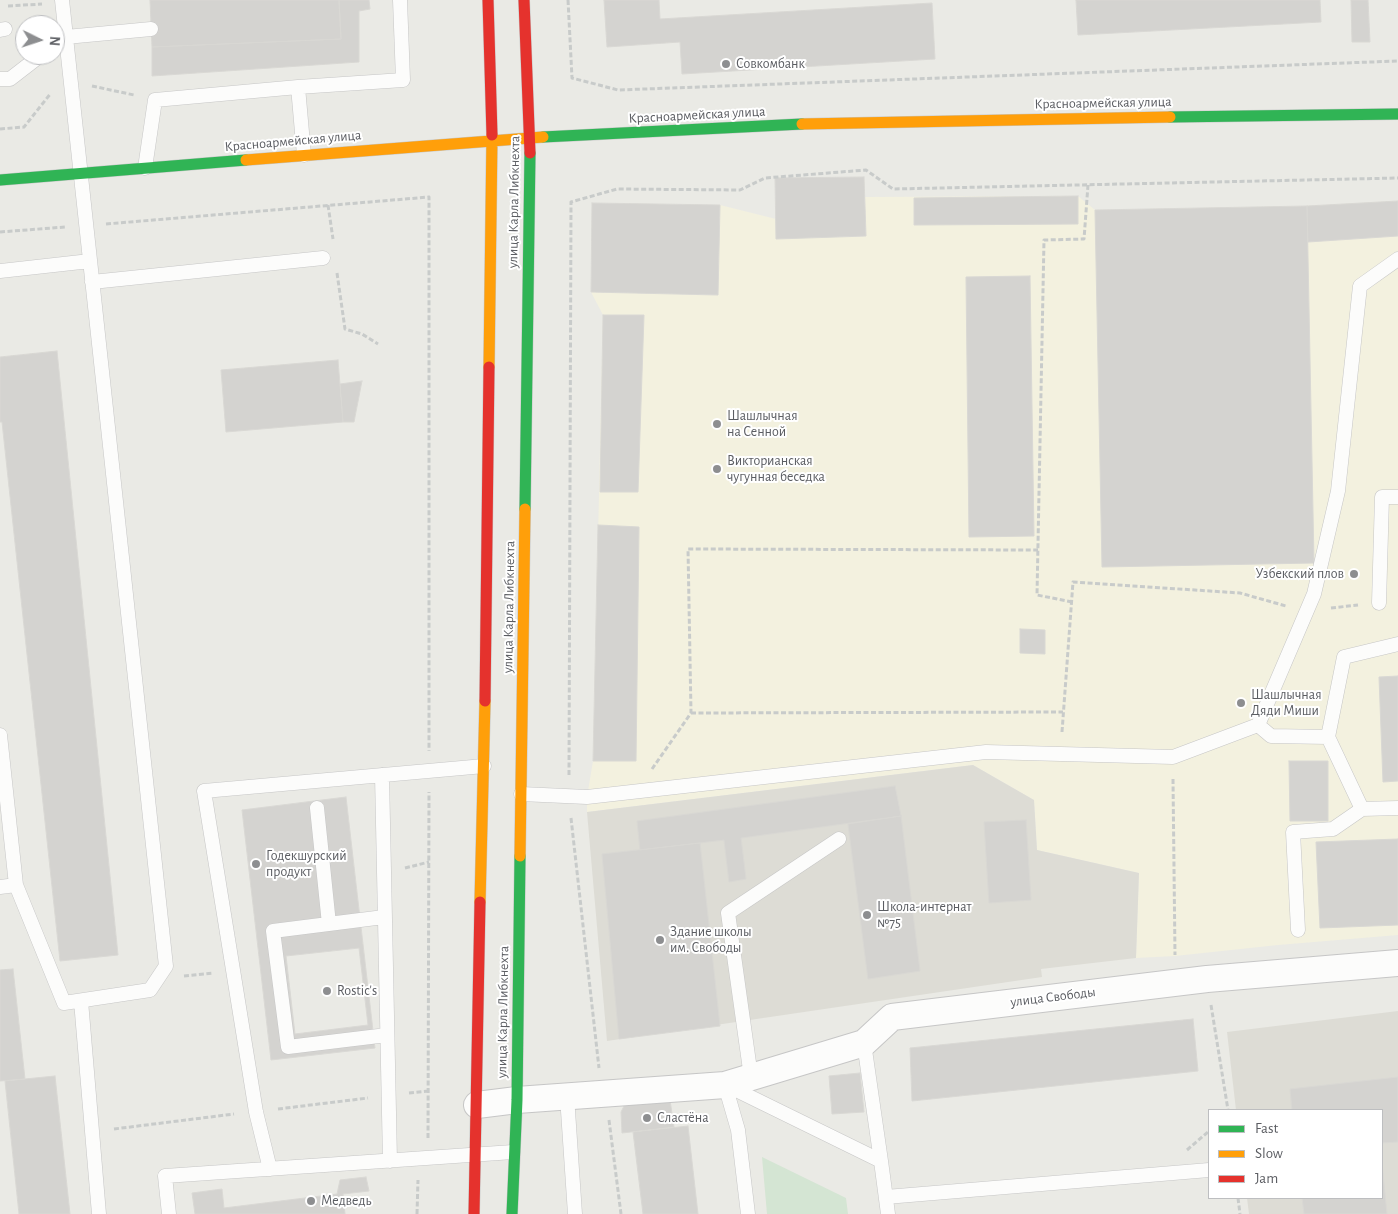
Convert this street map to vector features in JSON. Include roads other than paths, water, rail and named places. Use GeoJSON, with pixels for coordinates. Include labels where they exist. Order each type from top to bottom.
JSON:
{"type":"FeatureCollection","features":[{"type":"Feature","properties":{"kind":"main road","name":"улица Карла Либкнехта"},"geometry":{"type":"LineString","coordinates":[[474,1214],[484,766],[492,139],[488,0]]}},
{"type":"Feature","properties":{"kind":"main road","name":"улица Карла Либкнехта"},"geometry":{"type":"LineString","coordinates":[[512,1214],[513,1152],[517,1100],[530,138],[524,0]]}},
{"type":"Feature","properties":{"kind":"main road","name":"Красноармейская улица"},"geometry":{"type":"LineString","coordinates":[[0,180],[492,139],[851,122],[1398,114]]}},
{"type":"Feature","properties":{"kind":"street","name":"улица Свободы"},"geometry":{"type":"LineString","coordinates":[[477,1105],[517,1100],[725,1085],[864,1043],[892,1017],[1206,979],[1398,962]]}},
{"type":"Feature","properties":{"kind":"lane"},"geometry":{"type":"LineString","coordinates":[[145,168],[154,100],[403,80],[400,0]]}},
{"type":"Feature","properties":{"kind":"lane"},"geometry":{"type":"LineString","coordinates":[[61,15],[62,1]]}},
{"type":"Feature","properties":{"kind":"lane"},"geometry":{"type":"LineString","coordinates":[[65,40],[151,29]]}},
{"type":"Feature","properties":{"kind":"lane"},"geometry":{"type":"LineString","coordinates":[[0,735],[16,886],[64,1002],[150,990],[166,966],[86,225],[70,82],[65,62]]}},
{"type":"Feature","properties":{"kind":"lane"},"geometry":{"type":"LineString","coordinates":[[0,79],[10,79],[28,65]]}},
{"type":"Feature","properties":{"kind":"lane"},"geometry":{"type":"LineString","coordinates":[[298,87],[304,155]]}},
{"type":"Feature","properties":{"kind":"lane"},"geometry":{"type":"LineString","coordinates":[[92,282],[323,258]]}},
{"type":"Feature","properties":{"kind":"lane"},"geometry":{"type":"LineString","coordinates":[[521,794],[587,797],[986,752],[1173,757],[1258,725],[1314,594],[1338,492],[1360,286],[1398,259]]}},
{"type":"Feature","properties":{"kind":"lane"},"geometry":{"type":"LineString","coordinates":[[0,271],[90,261]]}},
{"type":"Feature","properties":{"kind":"lane"},"geometry":{"type":"LineString","coordinates":[[1378,603],[1382,497],[1398,497]]}},
{"type":"Feature","properties":{"kind":"lane"},"geometry":{"type":"LineString","coordinates":[[1362,809],[1328,737],[1344,657],[1398,644]]}},
{"type":"Feature","properties":{"kind":"lane"},"geometry":{"type":"LineString","coordinates":[[1258,725],[1272,736],[1328,737]]}},
{"type":"Feature","properties":{"kind":"lane"},"geometry":{"type":"LineString","coordinates":[[270,1169],[256,1112],[204,792],[484,766]]}},
{"type":"Feature","properties":{"kind":"lane"},"geometry":{"type":"LineString","coordinates":[[382,775],[390,1161]]}},
{"type":"Feature","properties":{"kind":"lane"},"geometry":{"type":"LineString","coordinates":[[317,808],[330,924]]}},
{"type":"Feature","properties":{"kind":"lane"},"geometry":{"type":"LineString","coordinates":[[1298,930],[1293,832],[1333,829],[1362,809],[1398,808]]}},
{"type":"Feature","properties":{"kind":"lane"},"geometry":{"type":"LineString","coordinates":[[751,1077],[728,913],[840,839]]}},
{"type":"Feature","properties":{"kind":"lane"},"geometry":{"type":"LineString","coordinates":[[0,887],[16,886]]}},
{"type":"Feature","properties":{"kind":"lane"},"geometry":{"type":"LineString","coordinates":[[384,917],[274,931],[288,1047],[387,1035]]}},
{"type":"Feature","properties":{"kind":"lane"},"geometry":{"type":"LineString","coordinates":[[81,1001],[99,1214]]}},
{"type":"Feature","properties":{"kind":"lane"},"geometry":{"type":"LineString","coordinates":[[864,1043],[888,1214]]}},
{"type":"Feature","properties":{"kind":"lane"},"geometry":{"type":"LineString","coordinates":[[725,1085],[881,1161]]}},
{"type":"Feature","properties":{"kind":"lane"},"geometry":{"type":"LineString","coordinates":[[725,1085],[738,1130],[748,1214]]}},
{"type":"Feature","properties":{"kind":"lane"},"geometry":{"type":"LineString","coordinates":[[567,1096],[575,1214]]}},
{"type":"Feature","properties":{"kind":"lane"},"geometry":{"type":"LineString","coordinates":[[169,1214],[165,1176],[390,1161],[475,1153],[513,1152]]}},
{"type":"Feature","properties":{"kind":"lane"},"geometry":{"type":"LineString","coordinates":[[886,1197],[1208,1170]]}},
{"type":"Feature","properties":{"kind":"place","name":"Совкомбанк"},"geometry":{"type":"Point","coordinates":[726,64]}},
{"type":"Feature","properties":{"kind":"place","name":"Шашлычная на Сенной"},"geometry":{"type":"Point","coordinates":[717,424]}},
{"type":"Feature","properties":{"kind":"place","name":"Викторианская чугунная беседка"},"geometry":{"type":"Point","coordinates":[717,469]}},
{"type":"Feature","properties":{"kind":"place","name":"Узбекский плов"},"geometry":{"type":"Point","coordinates":[1354,574]}},
{"type":"Feature","properties":{"kind":"place","name":"Шашлычная Дяди Миши"},"geometry":{"type":"Point","coordinates":[1241,703]}},
{"type":"Feature","properties":{"kind":"place","name":"Годекшурский продукт"},"geometry":{"type":"Point","coordinates":[256,864]}},
{"type":"Feature","properties":{"kind":"place","name":"Школа-интернат №75"},"geometry":{"type":"Point","coordinates":[867,915]}},
{"type":"Feature","properties":{"kind":"place","name":"Здание школы им. Свободы"},"geometry":{"type":"Point","coordinates":[660,940]}},
{"type":"Feature","properties":{"kind":"place","name":"Rostic's"},"geometry":{"type":"Point","coordinates":[327,991]}},
{"type":"Feature","properties":{"kind":"place","name":"Сластёна"},"geometry":{"type":"Point","coordinates":[647,1118]}},
{"type":"Feature","properties":{"kind":"place","name":"Медведь"},"geometry":{"type":"Point","coordinates":[311,1201]}}]}
